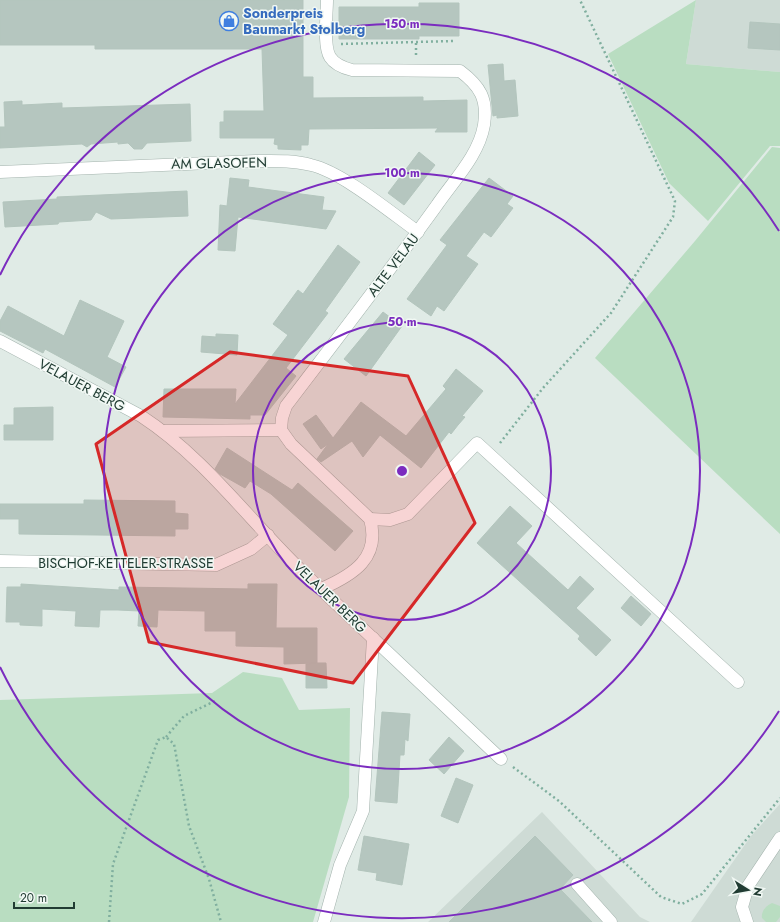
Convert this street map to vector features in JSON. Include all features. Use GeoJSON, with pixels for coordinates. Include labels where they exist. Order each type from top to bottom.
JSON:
{"type":"FeatureCollection","features":[{"type":"Feature","properties":{"kind":"street","name":"ALTE VELAU"},"geometry":{"type":"LineString","coordinates":[[281,430],[282,418],[286,406],[418,232],[478,147],[484,124],[484,108],[481,91],[472,80],[460,71],[352,70],[340,67],[330,58],[327,44],[328,0]]}},
{"type":"Feature","properties":{"kind":"street","name":"AM GLASOFEN"},"geometry":{"type":"LineString","coordinates":[[0,172],[256,161],[289,162],[312,165],[337,175],[418,232]]}},
{"type":"Feature","properties":{"kind":"street","name":"VELAUER BERG"},"geometry":{"type":"LineString","coordinates":[[0,341],[141,416],[163,431],[321,589],[501,758]]}},
{"type":"Feature","properties":{"kind":"street"},"geometry":{"type":"LineString","coordinates":[[163,431],[281,430],[291,444],[370,518],[373,530],[372,545],[364,561],[356,570],[343,579],[321,589]]}},
{"type":"Feature","properties":{"kind":"street"},"geometry":{"type":"LineString","coordinates":[[370,518],[390,520],[408,514],[477,443],[738,682]]}},
{"type":"Feature","properties":{"kind":"street","name":"BISCHOF-KETTELER-STRASSE"},"geometry":{"type":"LineString","coordinates":[[0,562],[216,565],[251,548],[268,535]]}},
{"type":"Feature","properties":{"kind":"street"},"geometry":{"type":"LineString","coordinates":[[324,922],[340,865],[363,811],[373,638]]}},
{"type":"Feature","properties":{"kind":"street"},"geometry":{"type":"LineString","coordinates":[[747,922],[742,907],[748,886],[780,838]]}},
{"type":"Feature","properties":{"kind":"street"},"geometry":{"type":"LineString","coordinates":[[577,884],[611,922]]}},
{"type":"Feature","properties":{"kind":"path"},"geometry":{"type":"LineString","coordinates":[[490,456],[543,388],[611,313],[673,217],[675,201],[580,0]]}},
{"type":"Feature","properties":{"kind":"path"},"geometry":{"type":"LineString","coordinates":[[327,44],[453,41]]}},
{"type":"Feature","properties":{"kind":"path"},"geometry":{"type":"LineString","coordinates":[[109,922],[113,864],[158,740],[166,737],[184,716],[218,700]]}},
{"type":"Feature","properties":{"kind":"path"},"geometry":{"type":"LineString","coordinates":[[166,737],[174,744],[189,826],[209,879],[221,922]]}},
{"type":"Feature","properties":{"kind":"path"},"geometry":{"type":"LineString","coordinates":[[501,758],[559,801],[661,897],[682,904],[702,894],[780,798]]}},
{"type":"Feature","properties":{"kind":"highlighted area"},"geometry":{"type":"Polygon","coordinates":[[[230,352],[408,376],[475,523],[353,683],[149,642],[96,444],[230,352]]]}},
{"type":"Feature","properties":{"kind":"shaded area"},"geometry":{"type":"Polygon","coordinates":[[[696,0],[780,0],[780,72],[686,64],[696,0]]]}},
{"type":"Feature","properties":{"kind":"shaded area"},"geometry":{"type":"Polygon","coordinates":[[[780,804],[780,922],[691,922],[751,836],[780,804]]]}},
{"type":"Feature","properties":{"kind":"shaded area"},"geometry":{"type":"Polygon","coordinates":[[[542,812],[640,917],[650,922],[428,922],[542,812]]]}},
{"type":"Feature","properties":{"kind":"green space"},"geometry":{"type":"Polygon","coordinates":[[[696,0],[686,64],[780,72],[780,146],[770,146],[708,221],[669,183],[608,54],[696,0]]]}},
{"type":"Feature","properties":{"kind":"green space"},"geometry":{"type":"Polygon","coordinates":[[[772,147],[780,148],[780,534],[595,358],[695,241],[772,147]]]}},
{"type":"Feature","properties":{"kind":"green space"},"geometry":{"type":"Polygon","coordinates":[[[243,672],[282,678],[299,710],[350,708],[349,797],[313,922],[0,922],[0,700],[212,693],[243,672]]]}},
{"type":"Feature","properties":{"kind":"green space"},"geometry":{"type":"Polygon","coordinates":[[[772,903],[780,906],[780,917],[776,922],[766,922],[762,918],[762,913],[766,907],[772,903]]]}},
{"type":"Feature","properties":{"kind":"building"},"geometry":{"type":"Polygon","coordinates":[[[0,0],[303,0],[303,77],[313,77],[313,98],[423,97],[423,101],[467,100],[467,132],[435,132],[438,128],[309,129],[308,145],[301,145],[301,150],[278,149],[278,145],[274,144],[275,138],[220,138],[220,122],[224,122],[224,111],[264,111],[262,49],[95,49],[95,45],[0,45],[0,0]]]}},
{"type":"Feature","properties":{"kind":"building"},"geometry":{"type":"Polygon","coordinates":[[[419,3],[459,3],[459,36],[419,36],[419,39],[339,39],[339,7],[419,7],[419,3]]]}},
{"type":"Feature","properties":{"kind":"building"},"geometry":{"type":"Polygon","coordinates":[[[750,22],[780,24],[780,50],[748,48],[750,22]]]}},
{"type":"Feature","properties":{"kind":"building"},"geometry":{"type":"Polygon","coordinates":[[[503,64],[504,81],[515,80],[518,116],[497,118],[497,115],[493,116],[488,65],[503,64]]]}},
{"type":"Feature","properties":{"kind":"building"},"geometry":{"type":"Polygon","coordinates":[[[22,101],[22,105],[62,103],[62,108],[190,104],[191,141],[147,143],[142,149],[134,149],[128,143],[118,144],[118,142],[91,144],[87,147],[82,144],[0,148],[0,127],[5,127],[4,102],[22,101]]]}},
{"type":"Feature","properties":{"kind":"building"},"geometry":{"type":"Polygon","coordinates":[[[419,152],[435,165],[404,205],[388,193],[419,152]]]}},
{"type":"Feature","properties":{"kind":"building"},"geometry":{"type":"Polygon","coordinates":[[[230,178],[249,180],[248,187],[324,197],[322,210],[336,211],[326,229],[238,217],[235,251],[218,250],[220,205],[227,206],[230,178]]]}},
{"type":"Feature","properties":{"kind":"building"},"geometry":{"type":"Polygon","coordinates":[[[489,178],[513,196],[507,204],[513,208],[491,237],[484,232],[466,256],[478,264],[444,311],[437,306],[431,316],[407,299],[447,245],[440,240],[489,178]]]}},
{"type":"Feature","properties":{"kind":"building"},"geometry":{"type":"Polygon","coordinates":[[[187,191],[188,216],[111,219],[96,212],[91,220],[59,222],[58,224],[5,227],[3,202],[57,199],[57,197],[187,191]]]}},
{"type":"Feature","properties":{"kind":"building"},"geometry":{"type":"Polygon","coordinates":[[[338,245],[360,262],[325,311],[328,313],[286,368],[296,376],[265,415],[250,415],[250,419],[163,417],[164,389],[236,389],[235,404],[288,335],[273,324],[298,290],[303,294],[338,245]]]}},
{"type":"Feature","properties":{"kind":"building"},"geometry":{"type":"Polygon","coordinates":[[[80,300],[124,321],[107,357],[126,367],[115,387],[45,349],[43,353],[0,331],[0,321],[8,306],[64,336],[80,300]]]}},
{"type":"Feature","properties":{"kind":"building"},"geometry":{"type":"Polygon","coordinates":[[[383,312],[402,326],[366,376],[344,359],[383,312]]]}},
{"type":"Feature","properties":{"kind":"building"},"geometry":{"type":"Polygon","coordinates":[[[216,334],[238,335],[237,355],[201,352],[202,336],[216,337],[216,334]]]}},
{"type":"Feature","properties":{"kind":"building"},"geometry":{"type":"Polygon","coordinates":[[[456,369],[483,391],[462,416],[465,417],[451,434],[449,432],[421,468],[380,435],[363,457],[352,441],[321,462],[317,459],[328,444],[321,449],[303,424],[316,415],[333,438],[361,402],[406,436],[446,389],[443,386],[456,369]]]}},
{"type":"Feature","properties":{"kind":"building"},"geometry":{"type":"Polygon","coordinates":[[[53,407],[53,440],[4,440],[4,425],[14,425],[14,408],[53,407]]]}},
{"type":"Feature","properties":{"kind":"building"},"geometry":{"type":"Polygon","coordinates":[[[227,448],[292,490],[298,483],[353,531],[335,551],[271,494],[250,481],[245,488],[220,474],[215,469],[227,448]]]}},
{"type":"Feature","properties":{"kind":"building"},"geometry":{"type":"Polygon","coordinates":[[[84,500],[175,501],[175,513],[188,514],[188,529],[175,529],[175,536],[19,534],[19,519],[0,519],[0,504],[84,504],[84,500]]]}},
{"type":"Feature","properties":{"kind":"building"},"geometry":{"type":"Polygon","coordinates":[[[510,506],[532,526],[516,543],[568,590],[580,576],[594,589],[576,608],[611,640],[596,656],[578,639],[580,636],[477,543],[510,506]]]}},
{"type":"Feature","properties":{"kind":"building"},"geometry":{"type":"Polygon","coordinates":[[[21,584],[119,590],[119,587],[248,589],[248,584],[277,584],[276,628],[317,628],[317,663],[326,663],[327,688],[306,688],[306,664],[316,663],[284,664],[284,647],[236,646],[236,631],[205,631],[205,611],[158,610],[157,627],[138,626],[139,611],[118,610],[100,610],[99,627],[75,626],[76,611],[42,609],[42,626],[20,625],[20,622],[6,622],[7,587],[21,587],[21,584]]]}},
{"type":"Feature","properties":{"kind":"building"},"geometry":{"type":"Polygon","coordinates":[[[631,596],[651,614],[641,626],[621,608],[631,596]]]}},
{"type":"Feature","properties":{"kind":"building"},"geometry":{"type":"Polygon","coordinates":[[[382,712],[410,714],[408,741],[405,739],[404,755],[400,755],[397,803],[375,801],[382,712]]]}},
{"type":"Feature","properties":{"kind":"building"},"geometry":{"type":"Polygon","coordinates":[[[449,737],[464,751],[444,774],[429,760],[449,737]]]}},
{"type":"Feature","properties":{"kind":"building"},"geometry":{"type":"Polygon","coordinates":[[[456,778],[473,785],[458,823],[441,816],[456,778]]]}},
{"type":"Feature","properties":{"kind":"building"},"geometry":{"type":"Polygon","coordinates":[[[364,836],[409,844],[402,885],[376,880],[377,873],[358,870],[364,836]]]}},
{"type":"Feature","properties":{"kind":"building"},"geometry":{"type":"Polygon","coordinates":[[[535,836],[573,875],[560,889],[592,922],[449,922],[535,836]]]}},
{"type":"Feature","properties":{"kind":"place","name":"Sonderpreis Baumarkt Stolberg"},"geometry":{"type":"Point","coordinates":[229,21]}}]}
